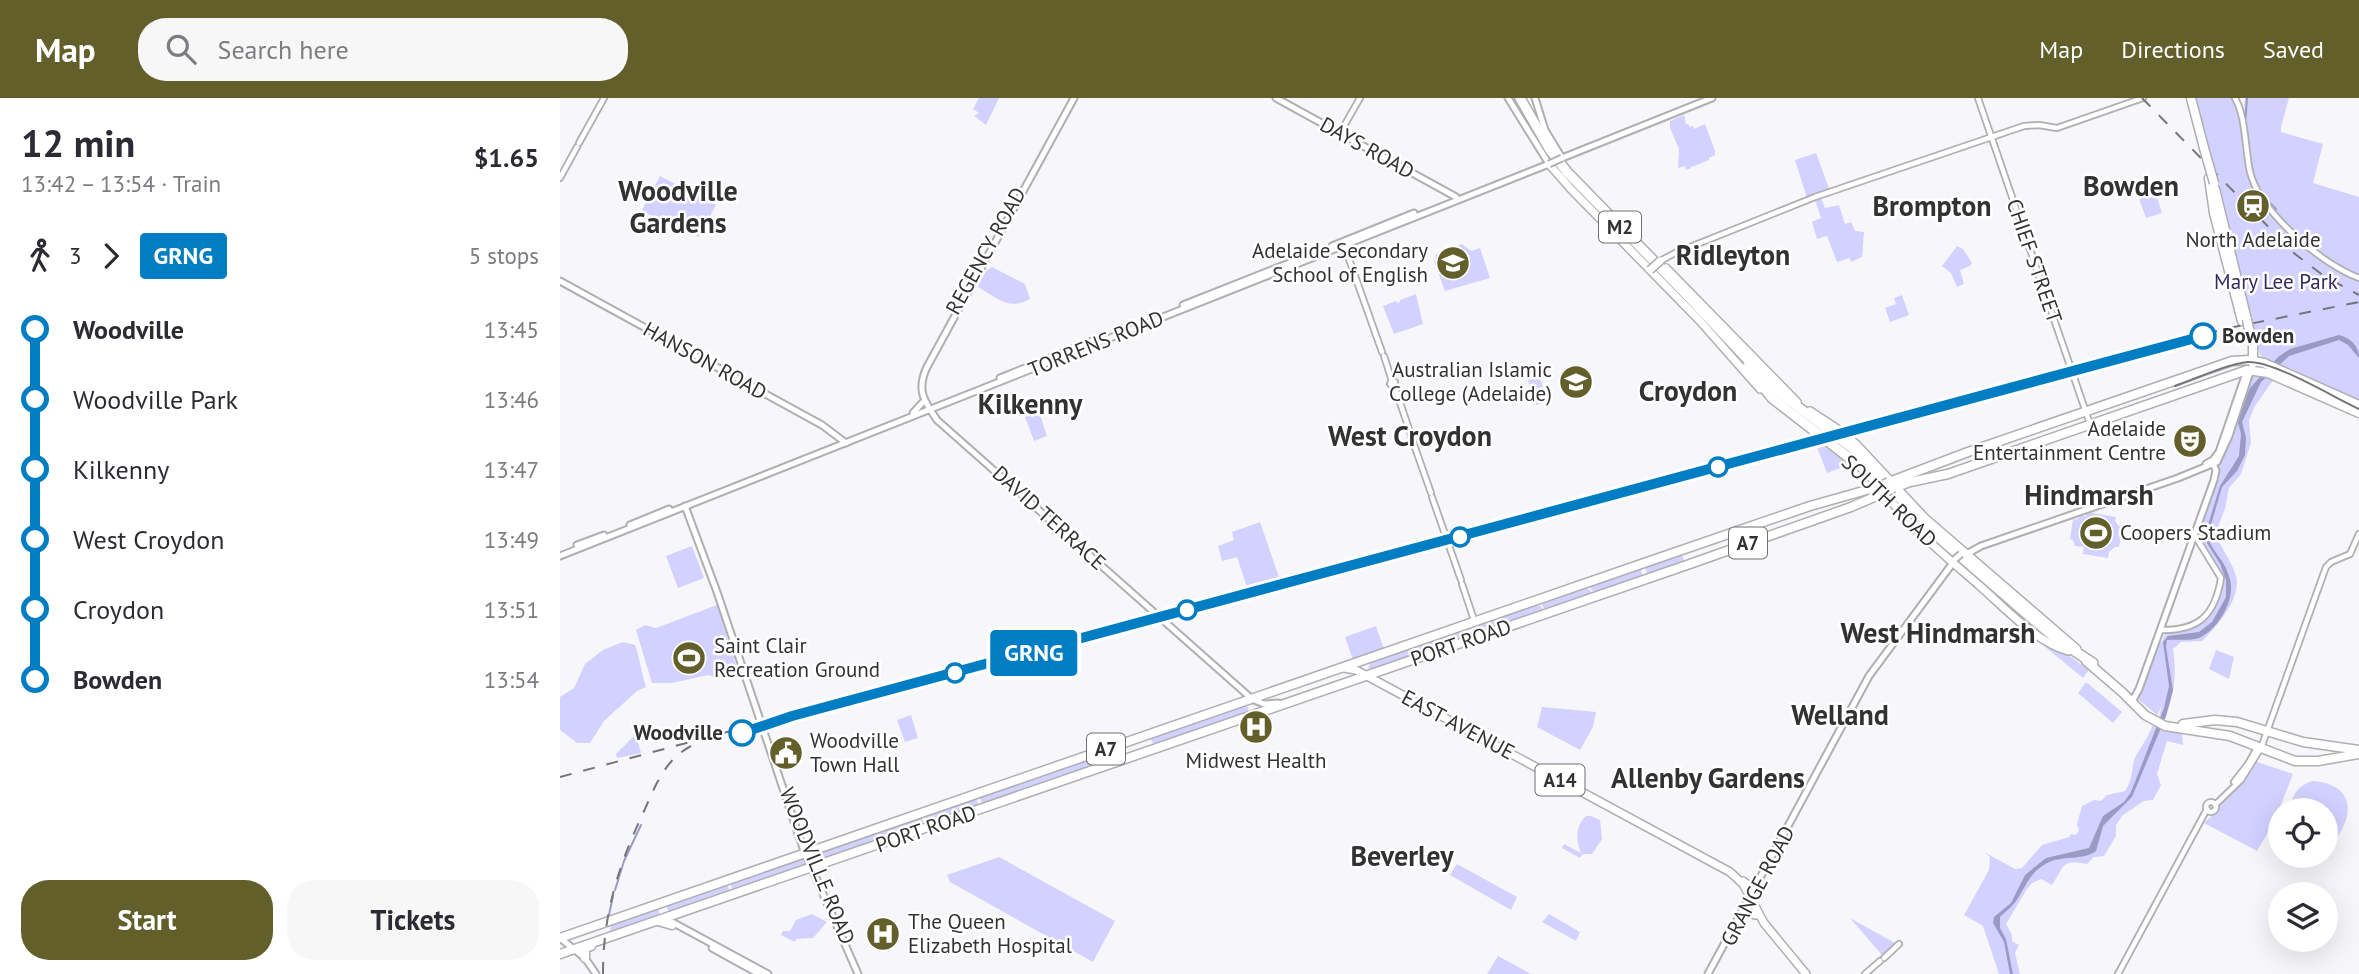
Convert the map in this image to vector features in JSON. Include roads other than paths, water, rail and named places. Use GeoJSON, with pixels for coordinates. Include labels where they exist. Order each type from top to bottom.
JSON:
{"type":"FeatureCollection","features":[{"type":"Feature","properties":{"kind":"highway","name":"M2"},"geometry":{"type":"LineString","coordinates":[[1513,98],[1550,157],[1565,175],[1780,399],[1854,455],[1927,531],[2033,625],[2068,650]]}},
{"type":"Feature","properties":{"kind":"highway","name":"M2"},"geometry":{"type":"LineString","coordinates":[[1520,98],[1550,150],[1567,172],[1776,390],[1843,440],[1928,528],[2051,634],[2093,663]]}},
{"type":"Feature","properties":{"kind":"highway"},"geometry":{"type":"LineString","coordinates":[[2189,98],[2212,183],[2217,221],[2234,264],[2253,342],[2250,365]]}},
{"type":"Feature","properties":{"kind":"highway"},"geometry":{"type":"LineString","coordinates":[[2217,221],[2233,287],[2258,356],[2265,367]]}},
{"type":"Feature","properties":{"kind":"highway"},"geometry":{"type":"LineString","coordinates":[[2233,287],[2236,284],[2234,264]]}},
{"type":"Feature","properties":{"kind":"highway"},"geometry":{"type":"LineString","coordinates":[[1735,345],[1796,401]]}},
{"type":"Feature","properties":{"kind":"highway","name":"PORT ROAD"},"geometry":{"type":"LineString","coordinates":[[670,920],[1369,672],[1498,631],[1748,543],[1886,488],[1900,477],[1934,464],[2232,361],[2265,367],[2359,413]]}},
{"type":"Feature","properties":{"kind":"highway"},"geometry":{"type":"LineString","coordinates":[[1743,362],[1772,398],[1852,460]]}},
{"type":"Feature","properties":{"kind":"highway","name":"PORT ROAD"},"geometry":{"type":"LineString","coordinates":[[661,903],[1814,505],[1962,469],[2235,374],[2250,365]]}},
{"type":"Feature","properties":{"kind":"highway","name":"PORT ROAD"},"geometry":{"type":"LineString","coordinates":[[2276,372],[2359,405]]}},
{"type":"Feature","properties":{"kind":"highway"},"geometry":{"type":"LineString","coordinates":[[2119,400],[2132,398],[2137,409]]}},
{"type":"Feature","properties":{"kind":"highway"},"geometry":{"type":"LineString","coordinates":[[2045,425],[2050,439]]}},
{"type":"Feature","properties":{"kind":"highway"},"geometry":{"type":"LineString","coordinates":[[2007,439],[2012,452]]}},
{"type":"Feature","properties":{"kind":"highway"},"geometry":{"type":"LineString","coordinates":[[1968,452],[1970,461],[1975,464]]}},
{"type":"Feature","properties":{"kind":"highway"},"geometry":{"type":"LineString","coordinates":[[1934,464],[1959,458],[1965,463],[1962,469]]}},
{"type":"Feature","properties":{"kind":"highway"},"geometry":{"type":"LineString","coordinates":[[1853,496],[1870,485],[1872,480]]}},
{"type":"Feature","properties":{"kind":"highway"},"geometry":{"type":"LineString","coordinates":[[1904,495],[1905,489],[1916,480]]}},
{"type":"Feature","properties":{"kind":"highway"},"geometry":{"type":"LineString","coordinates":[[1774,519],[1771,526],[1779,531]]}},
{"type":"Feature","properties":{"kind":"highway"},"geometry":{"type":"LineString","coordinates":[[1762,523],[1766,529],[1779,531]]}},
{"type":"Feature","properties":{"kind":"highway"},"geometry":{"type":"LineString","coordinates":[[1748,543],[1759,534],[1762,523]]}},
{"type":"Feature","properties":{"kind":"highway"},"geometry":{"type":"LineString","coordinates":[[1584,585],[1592,589],[1596,596]]}},
{"type":"Feature","properties":{"kind":"highway"},"geometry":{"type":"LineString","coordinates":[[1540,600],[1542,608],[1551,612]]}},
{"type":"Feature","properties":{"kind":"highway"},"geometry":{"type":"LineString","coordinates":[[1457,644],[1471,634],[1475,623],[1498,631]]}},
{"type":"Feature","properties":{"kind":"highway"},"geometry":{"type":"LineString","coordinates":[[1462,627],[1470,629],[1471,634]]}},
{"type":"Feature","properties":{"kind":"highway"},"geometry":{"type":"LineString","coordinates":[[2068,650],[2160,721],[2230,736],[2295,761],[2309,762],[2359,752]]}},
{"type":"Feature","properties":{"kind":"highway"},"geometry":{"type":"LineString","coordinates":[[1369,672],[1374,658]]}},
{"type":"Feature","properties":{"kind":"highway"},"geometry":{"type":"LineString","coordinates":[[2093,663],[2160,721],[2189,725],[2215,720],[2237,722],[2267,728],[2303,742],[2359,752]]}},
{"type":"Feature","properties":{"kind":"highway"},"geometry":{"type":"LineString","coordinates":[[1282,688],[1284,696],[1291,701]]}},
{"type":"Feature","properties":{"kind":"highway"},"geometry":{"type":"LineString","coordinates":[[1238,720],[1254,707],[1252,699]]}},
{"type":"Feature","properties":{"kind":"highway"},"geometry":{"type":"LineString","coordinates":[[1236,704],[1247,704],[1249,712]]}},
{"type":"Feature","properties":{"kind":"highway"},"geometry":{"type":"LineString","coordinates":[[1147,735],[1154,749]]}},
{"type":"Feature","properties":{"kind":"highway"},"geometry":{"type":"LineString","coordinates":[[560,954],[655,921],[670,920],[661,903],[561,939]]}},
{"type":"Feature","properties":{"kind":"highway"},"geometry":{"type":"LineString","coordinates":[[655,921],[660,923],[662,931]]}},
{"type":"Feature","properties":{"kind":"highway"},"geometry":{"type":"LineString","coordinates":[[585,958],[585,948],[630,932],[631,929]]}},
{"type":"Feature","properties":{"kind":"main road","name":"REGENCY ROAD"},"geometry":{"type":"LineString","coordinates":[[926,408],[922,382],[927,367],[1072,98]]}},
{"type":"Feature","properties":{"kind":"main road","name":"DAYS ROAD"},"geometry":{"type":"LineString","coordinates":[[1276,98],[1457,199]]}},
{"type":"Feature","properties":{"kind":"main road","name":"SOUTH ROAD"},"geometry":{"type":"LineString","coordinates":[[1508,98],[1547,164],[1700,321],[1772,401],[1814,435],[1852,460],[1872,480],[1904,495],[1921,514],[1967,553]]}},
{"type":"Feature","properties":{"kind":"main road","name":"SOUTH ROAD"},"geometry":{"type":"LineString","coordinates":[[1535,98],[1545,130],[1556,148],[1662,263],[1796,401],[1856,444],[1886,488]]}},
{"type":"Feature","properties":{"kind":"main road","name":"TORRENS ROAD"},"geometry":{"type":"LineString","coordinates":[[1457,199],[1712,98]]}},
{"type":"Feature","properties":{"kind":"main road"},"geometry":{"type":"LineString","coordinates":[[1536,166],[1543,155]]}},
{"type":"Feature","properties":{"kind":"main road","name":"TORRENS ROAD"},"geometry":{"type":"LineString","coordinates":[[560,554],[1347,244],[1536,166],[1547,164]]}},
{"type":"Feature","properties":{"kind":"main road"},"geometry":{"type":"LineString","coordinates":[[1650,270],[1662,263]]}},
{"type":"Feature","properties":{"kind":"main road","name":"HANSON ROAD"},"geometry":{"type":"LineString","coordinates":[[560,283],[810,420],[844,442]]}},
{"type":"Feature","properties":{"kind":"main road"},"geometry":{"type":"LineString","coordinates":[[2134,698],[2211,485],[2211,464],[2219,452],[2250,365]]}},
{"type":"Feature","properties":{"kind":"main road"},"geometry":{"type":"LineString","coordinates":[[2093,663],[1967,553],[2211,464],[2220,458],[2250,365]]}},
{"type":"Feature","properties":{"kind":"main road"},"geometry":{"type":"LineString","coordinates":[[2235,374],[2240,377],[2241,386]]}},
{"type":"Feature","properties":{"kind":"main road","name":"TORRENS ROAD"},"geometry":{"type":"LineString","coordinates":[[685,506],[926,408]]}},
{"type":"Feature","properties":{"kind":"main road","name":"DAVID TERRACE"},"geometry":{"type":"LineString","coordinates":[[926,408],[1252,699]]}},
{"type":"Feature","properties":{"kind":"main road","name":"HANSON ROAD"},"geometry":{"type":"LineString","coordinates":[[810,420],[822,425],[844,442]]}},
{"type":"Feature","properties":{"kind":"main road"},"geometry":{"type":"LineString","coordinates":[[822,425],[842,436],[853,437]]}},
{"type":"Feature","properties":{"kind":"main road"},"geometry":{"type":"LineString","coordinates":[[834,444],[837,439],[835,436]]}},
{"type":"Feature","properties":{"kind":"main road"},"geometry":{"type":"LineString","coordinates":[[1856,444],[1894,477],[1900,477]]}},
{"type":"Feature","properties":{"kind":"main road","name":"SOUTH ROAD"},"geometry":{"type":"LineString","coordinates":[[1886,488],[1881,496],[1952,564]]}},
{"type":"Feature","properties":{"kind":"main road","name":"WOODVILLE ROAD"},"geometry":{"type":"LineString","coordinates":[[685,506],[806,852],[860,974]]}},
{"type":"Feature","properties":{"kind":"main road","name":"GRANGE ROAD"},"geometry":{"type":"LineString","coordinates":[[1709,974],[1745,912],[1756,883],[1869,676],[1952,564],[1967,553]]}},
{"type":"Feature","properties":{"kind":"main road"},"geometry":{"type":"LineString","coordinates":[[1952,564],[2030,629],[2047,641],[2068,650]]}},
{"type":"Feature","properties":{"kind":"main road","name":"GRANGE ROAD"},"geometry":{"type":"LineString","coordinates":[[1709,974],[1870,680],[1952,564]]}},
{"type":"Feature","properties":{"kind":"main road","name":"A14"},"geometry":{"type":"LineString","coordinates":[[1343,668],[1369,672]]}},
{"type":"Feature","properties":{"kind":"main road","name":"EAST AVENUE"},"geometry":{"type":"LineString","coordinates":[[1369,672],[1699,854],[1739,879],[1749,899]]}},
{"type":"Feature","properties":{"kind":"main road"},"geometry":{"type":"LineString","coordinates":[[1252,699],[1260,703],[1280,705]]}},
{"type":"Feature","properties":{"kind":"main road","name":"EAST AVENUE"},"geometry":{"type":"LineString","coordinates":[[1699,854],[1732,877],[1749,899]]}},
{"type":"Feature","properties":{"kind":"main road"},"geometry":{"type":"LineString","coordinates":[[1739,879],[1749,886],[1756,883]]}},
{"type":"Feature","properties":{"kind":"main road","name":"A14"},"geometry":{"type":"LineString","coordinates":[[1749,899],[1755,915],[1790,956]]}},
{"type":"Feature","properties":{"kind":"main road","name":"A14"},"geometry":{"type":"LineString","coordinates":[[1749,899],[1764,923],[1806,974]]}},
{"type":"Feature","properties":{"kind":"main road"},"geometry":{"type":"LineString","coordinates":[[1745,912],[1755,915]]}},
{"type":"Feature","properties":{"kind":"main road"},"geometry":{"type":"LineString","coordinates":[[662,931],[670,920]]}},
{"type":"Feature","properties":{"kind":"main road"},"geometry":{"type":"LineString","coordinates":[[670,920],[759,974]]}},
{"type":"Feature","properties":{"kind":"main road"},"geometry":{"type":"LineString","coordinates":[[670,920],[768,974]]}},
{"type":"Feature","properties":{"kind":"main road"},"geometry":{"type":"LineString","coordinates":[[561,939],[585,958],[596,974]]}},
{"type":"Feature","properties":{"kind":"street"},"geometry":{"type":"LineString","coordinates":[[560,178],[604,98]]}},
{"type":"Feature","properties":{"kind":"street"},"geometry":{"type":"LineString","coordinates":[[1340,133],[1360,98]]}},
{"type":"Feature","properties":{"kind":"street","name":"CHIEF STREET"},"geometry":{"type":"LineString","coordinates":[[1978,98],[2091,425]]}},
{"type":"Feature","properties":{"kind":"street"},"geometry":{"type":"LineString","coordinates":[[1662,263],[1668,256],[1815,197],[1992,137],[2032,125],[2057,128],[2143,98]]}},
{"type":"Feature","properties":{"kind":"street"},"geometry":{"type":"LineString","coordinates":[[2235,98],[2241,113],[2250,173],[2259,195],[2319,256],[2359,278]]}},
{"type":"Feature","properties":{"kind":"street"},"geometry":{"type":"LineString","coordinates":[[1347,244],[1475,623]]}},
{"type":"Feature","properties":{"kind":"street"},"geometry":{"type":"LineString","coordinates":[[2160,630],[2188,628],[2211,612],[2222,580],[2194,534]]}},
{"type":"Feature","properties":{"kind":"street"},"geometry":{"type":"LineString","coordinates":[[2118,974],[2209,810],[2208,803],[2214,803],[2241,780],[2259,748],[2326,567],[2350,554],[2359,534]]}},
{"type":"Feature","properties":{"kind":"street"},"geometry":{"type":"LineString","coordinates":[[1865,974],[1899,944]]}},
{"type":"Feature","properties":{"kind":"waterway"},"geometry":{"type":"LineString","coordinates":[[2245,125],[2247,98]]}},
{"type":"Feature","properties":{"kind":"waterway"},"geometry":{"type":"LineString","coordinates":[[2249,151],[2253,173]]}},
{"type":"Feature","properties":{"kind":"waterway"},"geometry":{"type":"LineString","coordinates":[[2264,197],[2276,209]]}},
{"type":"Feature","properties":{"kind":"waterway"},"geometry":{"type":"LineString","coordinates":[[615,890],[624,861],[641,825]]}},
{"type":"Feature","properties":{"kind":"waterway"},"geometry":{"type":"LineString","coordinates":[[609,915],[613,896]]}},
{"type":"Feature","properties":{"kind":"tram line"},"geometry":{"type":"LineString","coordinates":[[2175,386],[2230,366],[2248,362],[2259,363],[2288,373],[2359,409]]}},
{"type":"Feature","properties":{"kind":"railway"},"geometry":{"type":"LineString","coordinates":[[2142,98],[2295,254],[2324,276],[2359,295]]}},
{"type":"Feature","properties":{"kind":"railway"},"geometry":{"type":"LineString","coordinates":[[560,777],[2224,329],[2359,302]]}},
{"type":"Feature","properties":{"kind":"railway"},"geometry":{"type":"LineString","coordinates":[[603,974],[609,909],[627,849],[662,773],[674,758],[691,746]]}},
{"type":"Feature","properties":{"kind":"train","name":"GRNG"},"geometry":{"type":"LineString","coordinates":[[742,733],[792,716],[2203,336]]}},
{"type":"Feature","properties":{"kind":"place","name":"North Adelaide"},"geometry":{"type":"Point","coordinates":[2253,206]}},
{"type":"Feature","properties":{"kind":"place","name":"Adelaide Secondary School of English"},"geometry":{"type":"Point","coordinates":[1453,263]}},
{"type":"Feature","properties":{"kind":"place","name":"Bowden"},"geometry":{"type":"Point","coordinates":[2203,336]}},
{"type":"Feature","properties":{"kind":"place","name":"Australian Islamic College (Adelaide)"},"geometry":{"type":"Point","coordinates":[1576,382]}},
{"type":"Feature","properties":{"kind":"place","name":"Adelaide Entertainment Centre"},"geometry":{"type":"Point","coordinates":[2190,441]}},
{"type":"Feature","properties":{"kind":"place","name":"Coopers Stadium"},"geometry":{"type":"Point","coordinates":[2096,533]}},
{"type":"Feature","properties":{"kind":"place","name":"Saint Clair Recreation Ground"},"geometry":{"type":"Point","coordinates":[689,658]}},
{"type":"Feature","properties":{"kind":"place","name":"Midwest Health"},"geometry":{"type":"Point","coordinates":[1256,727]}},
{"type":"Feature","properties":{"kind":"place","name":"Woodville"},"geometry":{"type":"Point","coordinates":[742,733]}},
{"type":"Feature","properties":{"kind":"place","name":"Woodville Town Hall"},"geometry":{"type":"Point","coordinates":[786,753]}},
{"type":"Feature","properties":{"kind":"place","name":"The Queen Elizabeth Hospital"},"geometry":{"type":"Point","coordinates":[883,934]}},
{"type":"Feature","properties":{"kind":"district","name":"Bowden"},"geometry":{"type":"Point","coordinates":[2131,186]}},
{"type":"Feature","properties":{"kind":"district","name":"Brompton"},"geometry":{"type":"Point","coordinates":[1932,206]}},
{"type":"Feature","properties":{"kind":"district","name":"Woodville Gardens"},"geometry":{"type":"Point","coordinates":[678,207]}},
{"type":"Feature","properties":{"kind":"district","name":"Ridleyton"},"geometry":{"type":"Point","coordinates":[1733,255]}},
{"type":"Feature","properties":{"kind":"district","name":"Croydon"},"geometry":{"type":"Point","coordinates":[1688,391]}},
{"type":"Feature","properties":{"kind":"district","name":"Kilkenny"},"geometry":{"type":"Point","coordinates":[1030,404]}},
{"type":"Feature","properties":{"kind":"district","name":"West Croydon"},"geometry":{"type":"Point","coordinates":[1410,436]}},
{"type":"Feature","properties":{"kind":"district","name":"Hindmarsh"},"geometry":{"type":"Point","coordinates":[2089,495]}},
{"type":"Feature","properties":{"kind":"district","name":"West Hindmarsh"},"geometry":{"type":"Point","coordinates":[1938,633]}},
{"type":"Feature","properties":{"kind":"district","name":"Welland"},"geometry":{"type":"Point","coordinates":[1840,715]}},
{"type":"Feature","properties":{"kind":"district","name":"Allenby Gardens"},"geometry":{"type":"Point","coordinates":[1708,778]}},
{"type":"Feature","properties":{"kind":"district","name":"Beverley"},"geometry":{"type":"Point","coordinates":[1402,856]}},
{"type":"Feature","properties":{"kind":"park label","name":"Mary Lee Park"},"geometry":{"type":"Point","coordinates":[2276,282]}}]}
